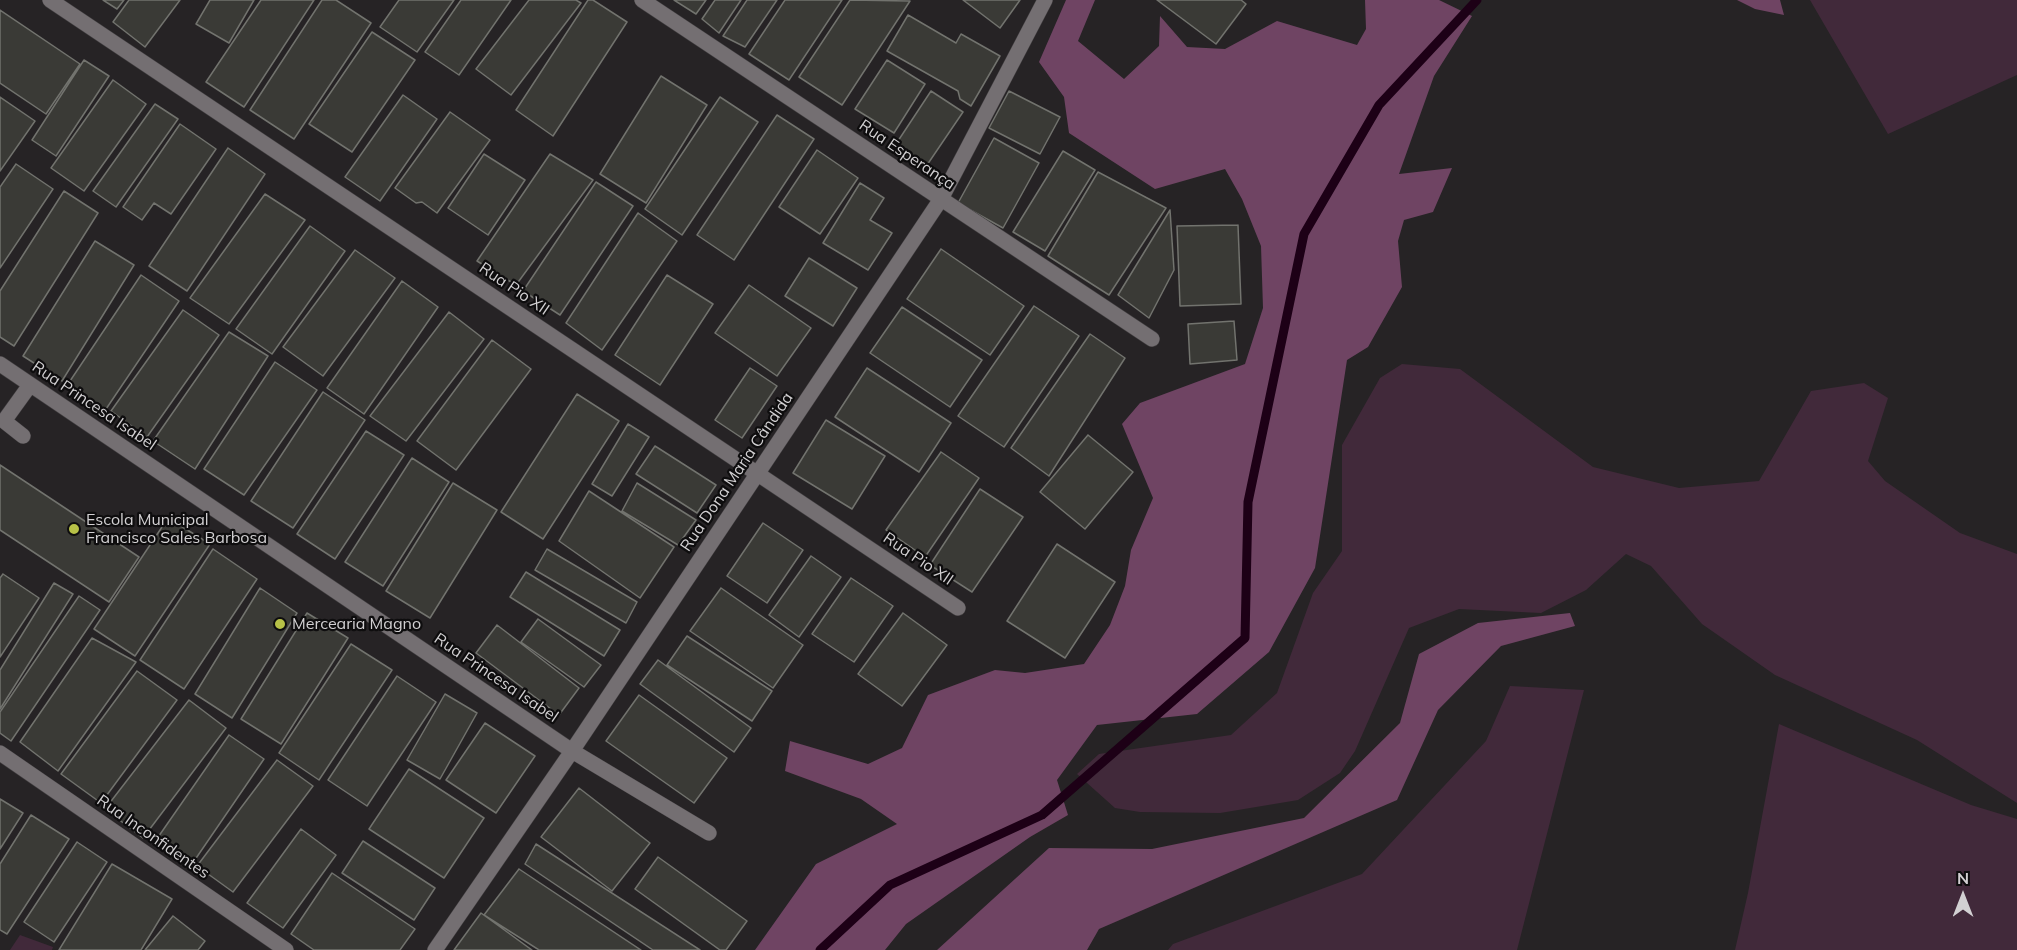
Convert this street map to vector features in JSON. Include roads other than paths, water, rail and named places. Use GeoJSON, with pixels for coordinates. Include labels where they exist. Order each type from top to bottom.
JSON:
{"type":"FeatureCollection","features":[{"type":"Feature","properties":{"kind":"street","name":"Rua Pio XII"},"geometry":{"type":"LineString","coordinates":[[50,0],[958,608]]}},
{"type":"Feature","properties":{"kind":"street","name":"Rua Esperança"},"geometry":{"type":"LineString","coordinates":[[642,0],[1152,339]]}},
{"type":"Feature","properties":{"kind":"street","name":"Rua Dona Maria Cândida"},"geometry":{"type":"LineString","coordinates":[[435,950],[572,751],[941,199],[1045,0]]}},
{"type":"Feature","properties":{"kind":"street","name":"Rua Princesa Isabel"},"geometry":{"type":"LineString","coordinates":[[0,364],[572,751],[709,833]]}},
{"type":"Feature","properties":{"kind":"street"},"geometry":{"type":"LineString","coordinates":[[23,436],[4,422],[30,385]]}},
{"type":"Feature","properties":{"kind":"street","name":"Rua Inconfidentes"},"geometry":{"type":"LineString","coordinates":[[0,753],[286,950]]}},
{"type":"Feature","properties":{"kind":"waterway"},"geometry":{"type":"LineString","coordinates":[[820,950],[890,885],[1042,815],[1245,638],[1248,502],[1304,234],[1379,105],[1477,0]]}},
{"type":"Feature","properties":{"kind":"place","name":"Escola Municipal Francisco Sales Barbosa"},"geometry":{"type":"Point","coordinates":[74,529]}},
{"type":"Feature","properties":{"kind":"place","name":"Mercearia Magno"},"geometry":{"type":"Point","coordinates":[280,624]}}]}
